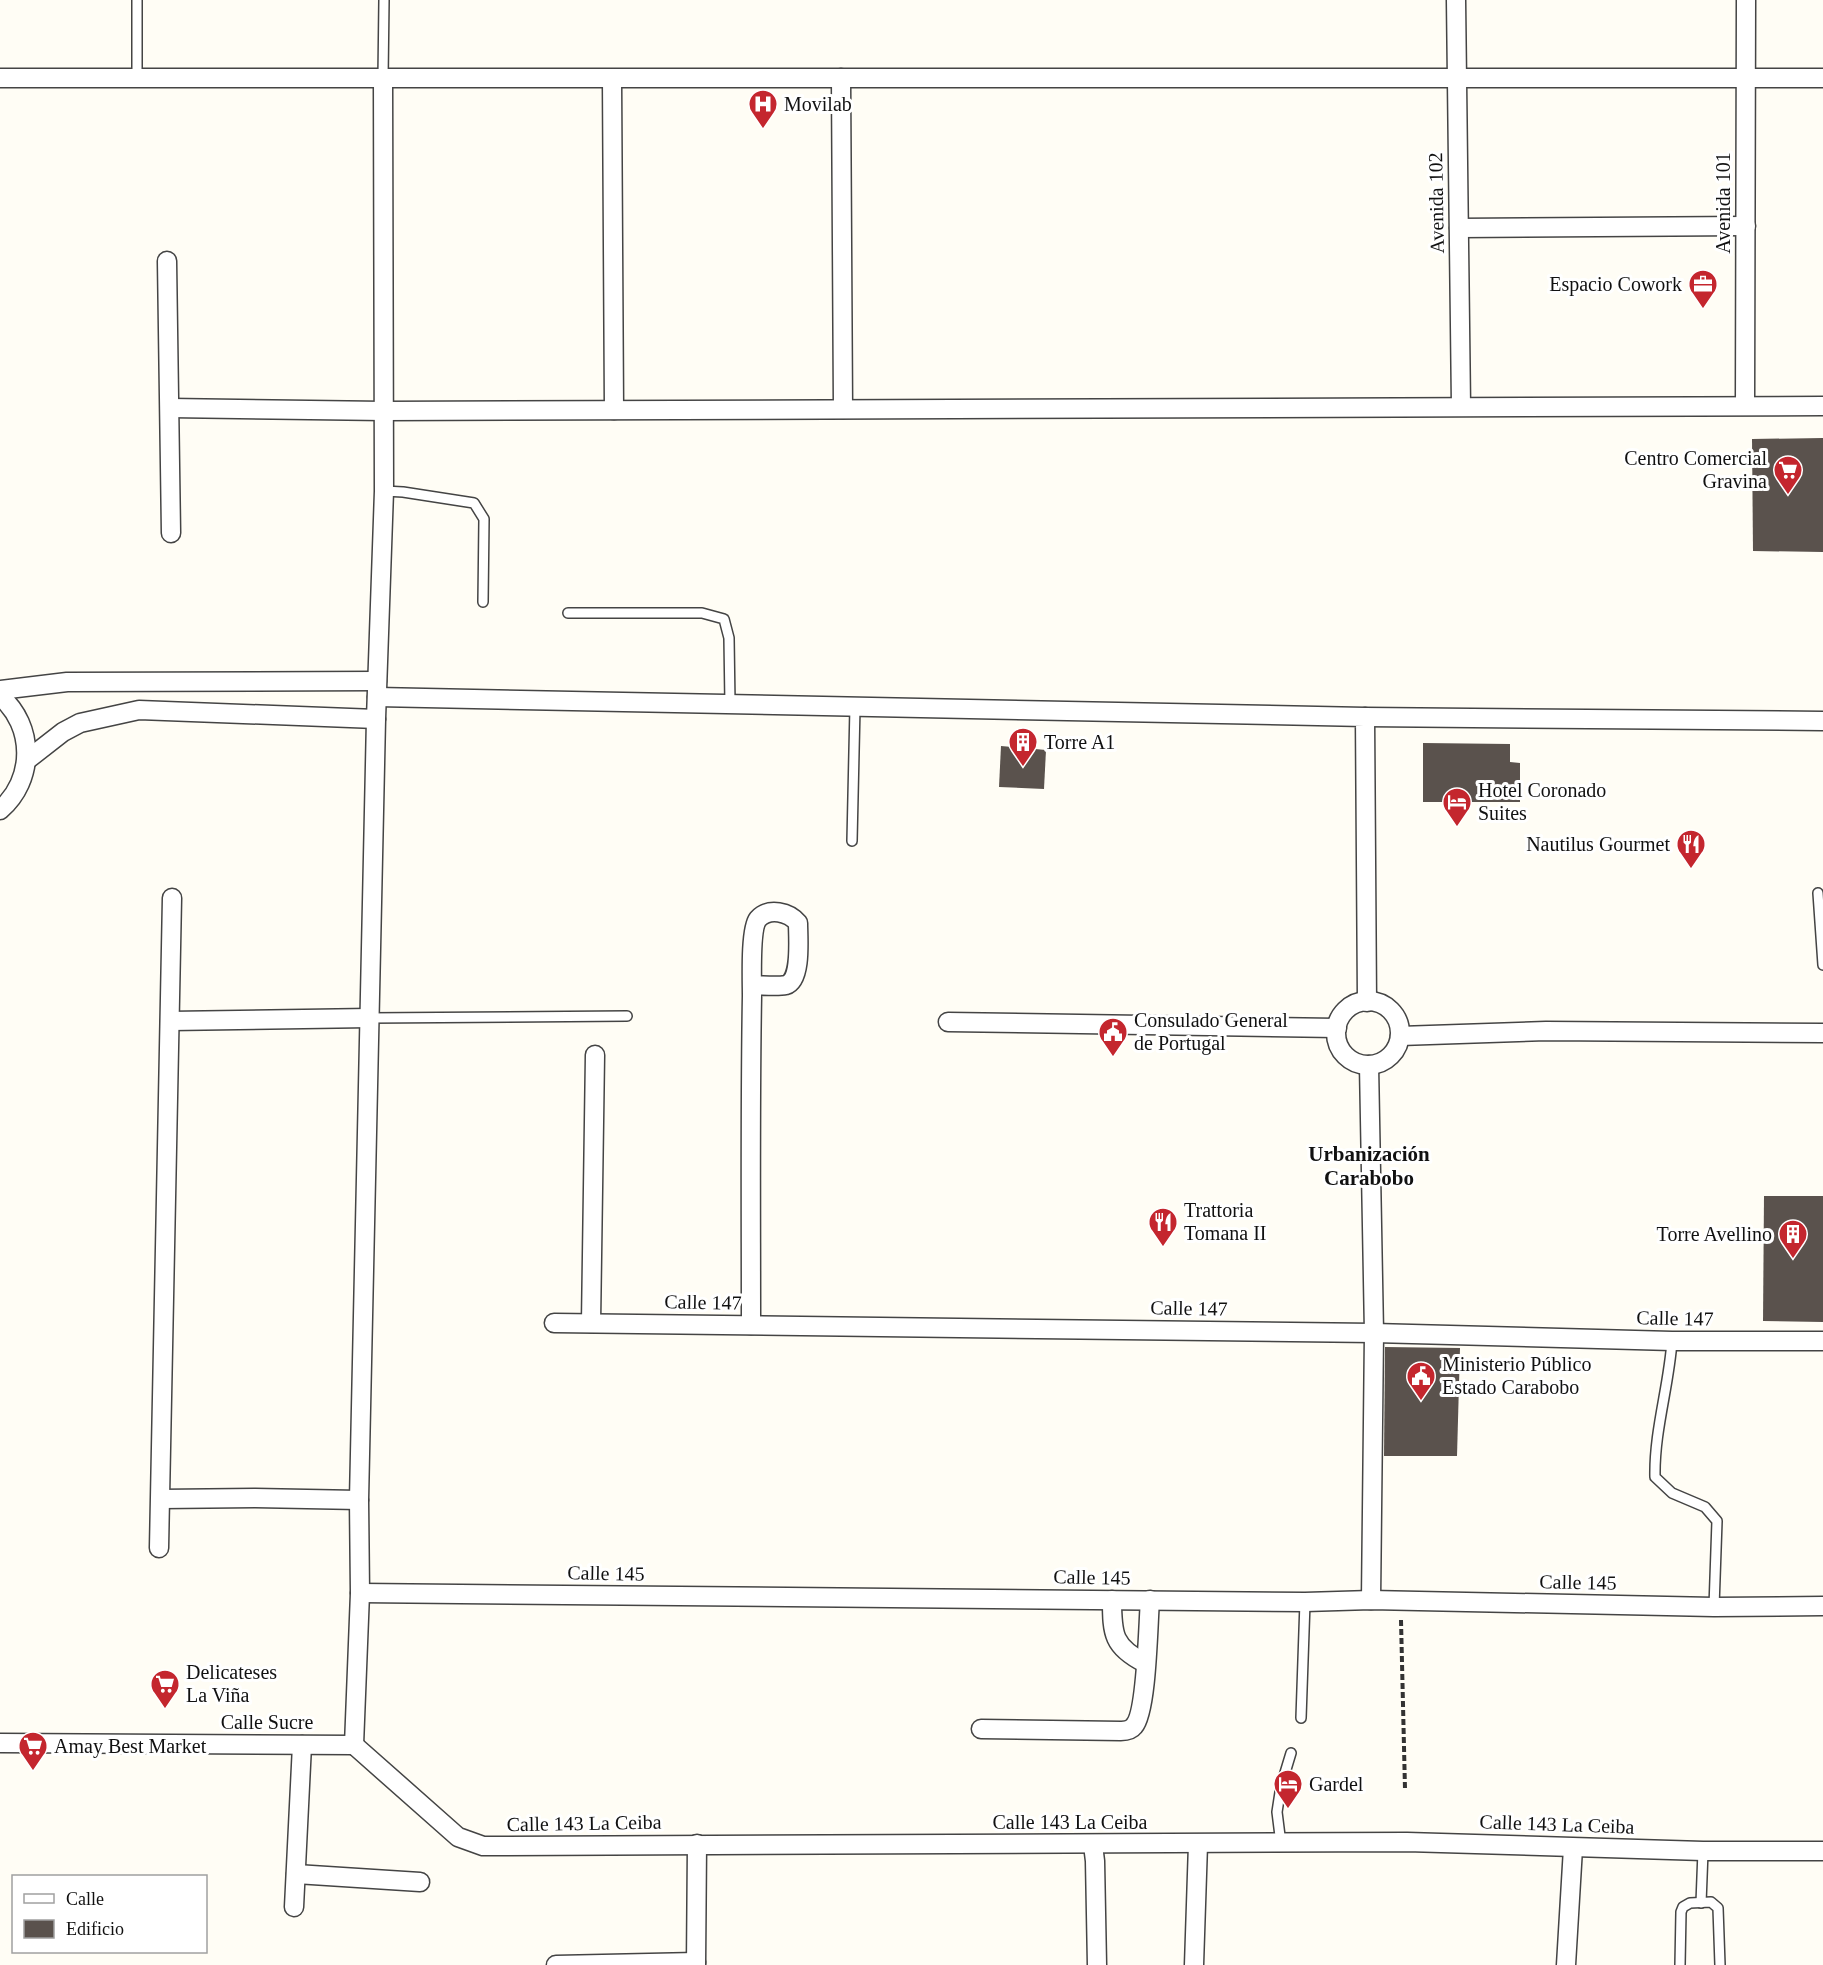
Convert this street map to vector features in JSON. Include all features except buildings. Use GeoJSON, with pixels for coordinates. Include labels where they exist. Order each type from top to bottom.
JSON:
{"type":"FeatureCollection","features":[{"type":"Feature","properties":{"kind":"street","name":"Avenida 102"},"geometry":{"type":"LineString","coordinates":[[1456,0],[1461,406]]}},
{"type":"Feature","properties":{"kind":"street","name":"Avenida 101"},"geometry":{"type":"LineString","coordinates":[[1745,405],[1746,0]]}},
{"type":"Feature","properties":{"kind":"street"},"geometry":{"type":"LineString","coordinates":[[0,78],[1823,78]]}},
{"type":"Feature","properties":{"kind":"street"},"geometry":{"type":"LineString","coordinates":[[354,1745],[360,1593],[359,1500],[376,719],[384,491],[383,78]]}},
{"type":"Feature","properties":{"kind":"street"},"geometry":{"type":"LineString","coordinates":[[841,78],[843,409]]}},
{"type":"Feature","properties":{"kind":"street"},"geometry":{"type":"LineString","coordinates":[[612,79],[614,410]]}},
{"type":"Feature","properties":{"kind":"street"},"geometry":{"type":"LineString","coordinates":[[1459,228],[1746,226]]}},
{"type":"Feature","properties":{"kind":"street"},"geometry":{"type":"LineString","coordinates":[[167,261],[171,533]]}},
{"type":"Feature","properties":{"kind":"street"},"geometry":{"type":"LineString","coordinates":[[170,408],[384,411],[1823,406]]}},
{"type":"Feature","properties":{"kind":"street"},"geometry":{"type":"LineString","coordinates":[[0,690],[67,682],[377,689],[855,707],[1365,717],[1823,721]]}},
{"type":"Feature","properties":{"kind":"street"},"geometry":{"type":"LineString","coordinates":[[0,696],[20,721],[26,740],[27,760],[19,786],[12,798],[0,810]]}},
{"type":"Feature","properties":{"kind":"street"},"geometry":{"type":"LineString","coordinates":[[27,760],[63,732],[80,723],[139,710],[376,719]]}},
{"type":"Feature","properties":{"kind":"street"},"geometry":{"type":"LineString","coordinates":[[1365,717],[1366,1002]]}},
{"type":"Feature","properties":{"kind":"street"},"geometry":{"type":"LineString","coordinates":[[159,1548],[172,898]]}},
{"type":"Feature","properties":{"kind":"street"},"geometry":{"type":"LineString","coordinates":[[751,1325],[752,985]]}},
{"type":"Feature","properties":{"kind":"street"},"geometry":{"type":"LineString","coordinates":[[1366,1002],[1383,1005],[1391,1011],[1400,1026],[1400,1036],[1394,1053],[1379,1063],[1369,1065],[1360,1064],[1344,1054],[1339,1046],[1337,1028],[1350,1007],[1366,1002]]}},
{"type":"Feature","properties":{"kind":"street"},"geometry":{"type":"LineString","coordinates":[[171,1021],[370,1018]]}},
{"type":"Feature","properties":{"kind":"street"},"geometry":{"type":"LineString","coordinates":[[948,1022],[1337,1028]]}},
{"type":"Feature","properties":{"kind":"street"},"geometry":{"type":"LineString","coordinates":[[1400,1036],[1546,1031],[1823,1033]]}},
{"type":"Feature","properties":{"kind":"street"},"geometry":{"type":"LineString","coordinates":[[591,1323],[595,1055]]}},
{"type":"Feature","properties":{"kind":"street"},"geometry":{"type":"LineString","coordinates":[[1369,1065],[1374,1333],[1371,1600]]}},
{"type":"Feature","properties":{"kind":"street","name":"Calle 147"},"geometry":{"type":"LineString","coordinates":[[554,1323],[1374,1333],[1672,1341],[1823,1341]]}},
{"type":"Feature","properties":{"kind":"street"},"geometry":{"type":"LineString","coordinates":[[161,1499],[359,1500]]}},
{"type":"Feature","properties":{"kind":"street","name":"Calle 145"},"geometry":{"type":"LineString","coordinates":[[360,1593],[1305,1602],[1371,1600],[1714,1607],[1823,1606]]}},
{"type":"Feature","properties":{"kind":"street"},"geometry":{"type":"LineString","coordinates":[[1112,1600],[1115,1640],[1131,1656],[1145,1663]]}},
{"type":"Feature","properties":{"kind":"street"},"geometry":{"type":"LineString","coordinates":[[981,1730],[1129,1730],[1134,1726],[1141,1711],[1150,1600]]}},
{"type":"Feature","properties":{"kind":"street","name":"Calle Sucre"},"geometry":{"type":"LineString","coordinates":[[0,1743],[354,1745]]}},
{"type":"Feature","properties":{"kind":"street"},"geometry":{"type":"LineString","coordinates":[[294,1907],[302,1745]]}},
{"type":"Feature","properties":{"kind":"street","name":"Calle 143 La Ceiba"},"geometry":{"type":"LineString","coordinates":[[354,1745],[458,1837],[483,1846],[1407,1842],[1703,1851],[1823,1851]]}},
{"type":"Feature","properties":{"kind":"street"},"geometry":{"type":"LineString","coordinates":[[556,1965],[696,1964],[697,1844]]}},
{"type":"Feature","properties":{"kind":"street"},"geometry":{"type":"LineString","coordinates":[[1194,1965],[1198,1844]]}},
{"type":"Feature","properties":{"kind":"street"},"geometry":{"type":"LineString","coordinates":[[1093,1845],[1097,1965]]}},
{"type":"Feature","properties":{"kind":"street"},"geometry":{"type":"LineString","coordinates":[[1566,1965],[1573,1848]]}},
{"type":"Feature","properties":{"kind":"street"},"geometry":{"type":"LineString","coordinates":[[296,1874],[420,1882]]}},
{"type":"Feature","properties":{"kind":"lane"},"geometry":{"type":"LineString","coordinates":[[137,0],[137,78]]}},
{"type":"Feature","properties":{"kind":"lane"},"geometry":{"type":"LineString","coordinates":[[383,78],[384,0]]}},
{"type":"Feature","properties":{"kind":"lane"},"geometry":{"type":"LineString","coordinates":[[384,491],[474,503],[484,519],[483,602]]}},
{"type":"Feature","properties":{"kind":"lane"},"geometry":{"type":"LineString","coordinates":[[568,613],[702,613],[724,619],[729,638],[730,704]]}},
{"type":"Feature","properties":{"kind":"lane"},"geometry":{"type":"LineString","coordinates":[[852,841],[855,707]]}},
{"type":"Feature","properties":{"kind":"lane"},"geometry":{"type":"LineString","coordinates":[[1818,893],[1823,965]]}},
{"type":"Feature","properties":{"kind":"lane"},"geometry":{"type":"LineString","coordinates":[[370,1018],[627,1016]]}},
{"type":"Feature","properties":{"kind":"lane"},"geometry":{"type":"LineString","coordinates":[[1672,1341],[1671,1360],[1654,1456],[1655,1477],[1672,1493],[1705,1507],[1717,1521],[1714,1607]]}},
{"type":"Feature","properties":{"kind":"lane"},"geometry":{"type":"LineString","coordinates":[[1300,1718],[1305,1602]]}},
{"type":"Feature","properties":{"kind":"lane"},"geometry":{"type":"LineString","coordinates":[[1281,1844],[1277,1812],[1281,1786],[1291,1753]]}},
{"type":"Feature","properties":{"kind":"lane"},"geometry":{"type":"LineString","coordinates":[[1701,1903],[1703,1851]]}},
{"type":"Feature","properties":{"kind":"lane"},"geometry":{"type":"LineString","coordinates":[[1680,1965],[1683,1907],[1690,1903],[1711,1902],[1718,1908],[1720,1965]]}},
{"type":"Feature","properties":{"kind":"path"},"geometry":{"type":"LineString","coordinates":[[1401,1601],[1405,1789]]}},
{"type":"Feature","properties":{"kind":"place","name":"Movilab"},"geometry":{"type":"Point","coordinates":[763,130]}},
{"type":"Feature","properties":{"kind":"place","name":"Espacio Cowork"},"geometry":{"type":"Point","coordinates":[1703,310]}},
{"type":"Feature","properties":{"kind":"place","name":"Centro Comercial Gravina"},"geometry":{"type":"Point","coordinates":[1788,496]}},
{"type":"Feature","properties":{"kind":"place","name":"Torre A1"},"geometry":{"type":"Point","coordinates":[1023,768]}},
{"type":"Feature","properties":{"kind":"place","name":"Hotel Coronado Suites"},"geometry":{"type":"Point","coordinates":[1457,828]}},
{"type":"Feature","properties":{"kind":"place","name":"Nautilus Gourmet"},"geometry":{"type":"Point","coordinates":[1691,870]}},
{"type":"Feature","properties":{"kind":"place","name":"Consulado General de Portugal"},"geometry":{"type":"Point","coordinates":[1113,1058]}},
{"type":"Feature","properties":{"kind":"place","name":"Trattoria Tomana II"},"geometry":{"type":"Point","coordinates":[1163,1248]}},
{"type":"Feature","properties":{"kind":"place","name":"Torre Avellino"},"geometry":{"type":"Point","coordinates":[1793,1260]}},
{"type":"Feature","properties":{"kind":"place","name":"Ministerio Público Estado Carabobo"},"geometry":{"type":"Point","coordinates":[1421,1402]}},
{"type":"Feature","properties":{"kind":"place","name":"Delicateses La Viña"},"geometry":{"type":"Point","coordinates":[165,1710]}},
{"type":"Feature","properties":{"kind":"place","name":"Amay Best Market"},"geometry":{"type":"Point","coordinates":[33,1772]}},
{"type":"Feature","properties":{"kind":"place","name":"Gardel"},"geometry":{"type":"Point","coordinates":[1288,1810]}},
{"type":"Feature","properties":{"kind":"district","name":"Urbanización Carabobo"},"geometry":{"type":"Point","coordinates":[1369,1166]}}]}
